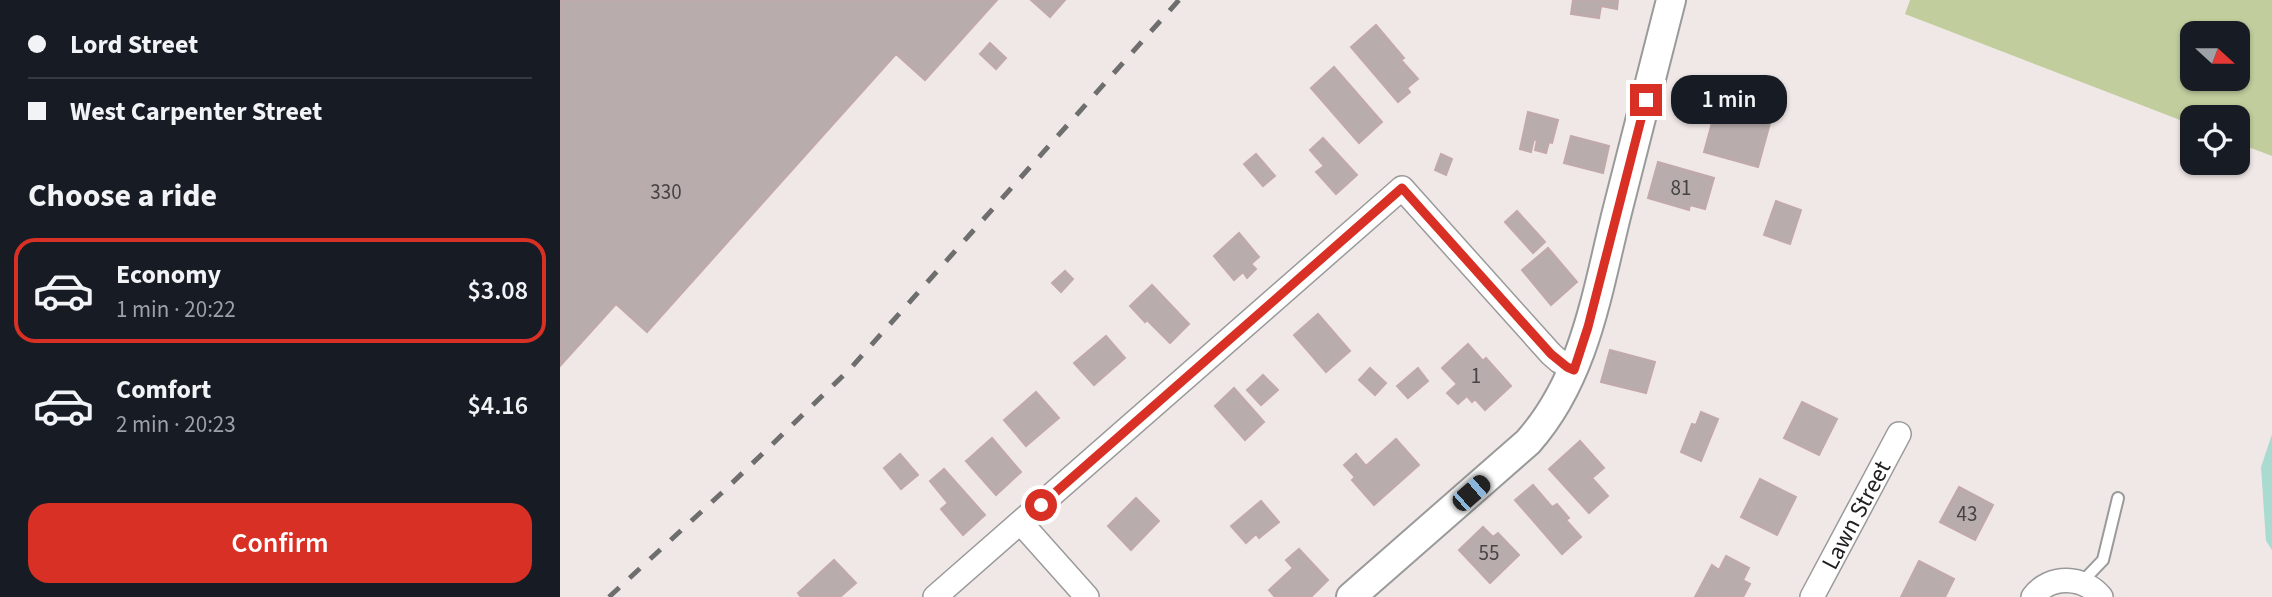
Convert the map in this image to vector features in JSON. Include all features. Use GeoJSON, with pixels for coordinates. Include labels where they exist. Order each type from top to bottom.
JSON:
{"type":"FeatureCollection","features":[{"type":"Feature","properties":{"kind":"street"},"geometry":{"type":"LineString","coordinates":[[1351,597],[1528,442],[1555,408],[1574,370],[1592,314],[1671,0]]}},
{"type":"Feature","properties":{"kind":"street"},"geometry":{"type":"LineString","coordinates":[[935,597],[1402,188],[1551,354],[1574,370]]}},
{"type":"Feature","properties":{"kind":"street","name":"Lawn Street"},"geometry":{"type":"LineString","coordinates":[[1812,597],[1899,434]]}},
{"type":"Feature","properties":{"kind":"street"},"geometry":{"type":"LineString","coordinates":[[1021,523],[1087,597]]}},
{"type":"Feature","properties":{"kind":"street"},"geometry":{"type":"LineString","coordinates":[[2033,597],[2047,585],[2060,580],[2088,585],[2101,597]]}},
{"type":"Feature","properties":{"kind":"lane"},"geometry":{"type":"LineString","coordinates":[[2081,583],[2103,560],[2118,498]]}},
{"type":"Feature","properties":{"kind":"shaded area"},"geometry":{"type":"Polygon","coordinates":[[[1910,0],[2272,0],[2272,156],[2250,148],[2250,105],[2180,105],[2180,120],[1905,14],[1910,0]]]}},
{"type":"Feature","properties":{"kind":"shaded area"},"geometry":{"type":"Polygon","coordinates":[[[2272,434],[2272,550],[2266,541],[2261,467],[2272,434]]]}},
{"type":"Feature","properties":{"kind":"building"},"geometry":{"type":"Polygon","coordinates":[[[560,0],[997,0],[925,80],[896,54],[647,332],[616,304],[560,366],[560,0]]]}},
{"type":"Feature","properties":{"kind":"building"},"geometry":{"type":"Polygon","coordinates":[[[1031,0],[1065,0],[1050,17],[1031,0]]]}},
{"type":"Feature","properties":{"kind":"building"},"geometry":{"type":"Polygon","coordinates":[[[1573,0],[1618,0],[1617,9],[1601,6],[1599,18],[1571,14],[1573,0]]]}},
{"type":"Feature","properties":{"kind":"building"},"geometry":{"type":"Polygon","coordinates":[[[1376,25],[1418,79],[1407,88],[1410,92],[1398,102],[1351,47],[1376,25]]]}},
{"type":"Feature","properties":{"kind":"building"},"geometry":{"type":"Polygon","coordinates":[[[990,43],[1006,58],[996,69],[980,54],[990,43]]]}},
{"type":"Feature","properties":{"kind":"building"},"geometry":{"type":"Polygon","coordinates":[[[1334,67],[1382,122],[1359,143],[1311,88],[1334,67]]]}},
{"type":"Feature","properties":{"kind":"building"},"geometry":{"type":"Polygon","coordinates":[[[1718,101],[1772,116],[1758,167],[1704,152],[1718,101]]]}},
{"type":"Feature","properties":{"kind":"building"},"geometry":{"type":"Polygon","coordinates":[[[1528,112],[1558,120],[1552,143],[1549,142],[1546,153],[1535,150],[1537,140],[1534,139],[1531,152],[1520,149],[1528,112]]]}},
{"type":"Feature","properties":{"kind":"building"},"geometry":{"type":"Polygon","coordinates":[[[1571,136],[1609,146],[1603,173],[1564,163],[1571,136]]]}},
{"type":"Feature","properties":{"kind":"building"},"geometry":{"type":"Polygon","coordinates":[[[1323,138],[1357,175],[1336,194],[1316,172],[1324,166],[1310,150],[1323,138]]]}},
{"type":"Feature","properties":{"kind":"building"},"geometry":{"type":"Polygon","coordinates":[[[1256,154],[1275,176],[1263,186],[1244,164],[1256,154]]]}},
{"type":"Feature","properties":{"kind":"building"},"geometry":{"type":"Polygon","coordinates":[[[1441,154],[1452,159],[1446,175],[1435,170],[1441,154]]]}},
{"type":"Feature","properties":{"kind":"building"},"geometry":{"type":"Polygon","coordinates":[[[1658,162],[1714,178],[1705,209],[1690,205],[1689,210],[1648,198],[1658,162]]]}},
{"type":"Feature","properties":{"kind":"building"},"geometry":{"type":"Polygon","coordinates":[[[1776,201],[1801,210],[1790,244],[1764,235],[1776,201]]]}},
{"type":"Feature","properties":{"kind":"building"},"geometry":{"type":"Polygon","coordinates":[[[1517,211],[1545,242],[1533,253],[1505,222],[1517,211]]]}},
{"type":"Feature","properties":{"kind":"building"},"geometry":{"type":"Polygon","coordinates":[[[1239,233],[1259,257],[1251,264],[1256,269],[1247,278],[1243,272],[1234,280],[1214,256],[1239,233]]]}},
{"type":"Feature","properties":{"kind":"building"},"geometry":{"type":"Polygon","coordinates":[[[1548,248],[1577,282],[1551,305],[1522,270],[1548,248]]]}},
{"type":"Feature","properties":{"kind":"building"},"geometry":{"type":"Polygon","coordinates":[[[1065,271],[1073,279],[1061,292],[1052,283],[1065,271]]]}},
{"type":"Feature","properties":{"kind":"building"},"geometry":{"type":"Polygon","coordinates":[[[1152,285],[1189,324],[1170,343],[1130,306],[1152,285]]]}},
{"type":"Feature","properties":{"kind":"building"},"geometry":{"type":"Polygon","coordinates":[[[1318,314],[1350,351],[1326,372],[1294,335],[1318,314]]]}},
{"type":"Feature","properties":{"kind":"building"},"geometry":{"type":"Polygon","coordinates":[[[1106,336],[1125,358],[1094,385],[1074,363],[1106,336]]]}},
{"type":"Feature","properties":{"kind":"building"},"geometry":{"type":"Polygon","coordinates":[[[1468,344],[1483,361],[1486,358],[1511,386],[1485,410],[1475,399],[1472,402],[1467,396],[1458,404],[1447,393],[1457,384],[1442,368],[1468,344]]]}},
{"type":"Feature","properties":{"kind":"building"},"geometry":{"type":"Polygon","coordinates":[[[1610,350],[1655,362],[1646,393],[1601,382],[1610,350]]]}},
{"type":"Feature","properties":{"kind":"building"},"geometry":{"type":"Polygon","coordinates":[[[1370,368],[1386,383],[1375,395],[1359,380],[1370,368]]]}},
{"type":"Feature","properties":{"kind":"building"},"geometry":{"type":"Polygon","coordinates":[[[1418,368],[1428,381],[1408,398],[1397,386],[1418,368]]]}},
{"type":"Feature","properties":{"kind":"building"},"geometry":{"type":"Polygon","coordinates":[[[1263,375],[1278,390],[1261,405],[1247,390],[1263,375]]]}},
{"type":"Feature","properties":{"kind":"building"},"geometry":{"type":"Polygon","coordinates":[[[1234,388],[1264,422],[1245,440],[1215,406],[1234,388]]]}},
{"type":"Feature","properties":{"kind":"building"},"geometry":{"type":"Polygon","coordinates":[[[1036,392],[1059,418],[1026,446],[1004,420],[1036,392]]]}},
{"type":"Feature","properties":{"kind":"building"},"geometry":{"type":"Polygon","coordinates":[[[1802,402],[1837,419],[1819,455],[1784,438],[1802,402]]]}},
{"type":"Feature","properties":{"kind":"building"},"geometry":{"type":"Polygon","coordinates":[[[1701,412],[1718,419],[1701,461],[1681,452],[1692,424],[1696,425],[1701,412]]]}},
{"type":"Feature","properties":{"kind":"building"},"geometry":{"type":"Polygon","coordinates":[[[992,438],[1021,472],[996,495],[966,461],[992,438]]]}},
{"type":"Feature","properties":{"kind":"building"},"geometry":{"type":"Polygon","coordinates":[[[1396,439],[1419,465],[1374,505],[1352,480],[1355,477],[1344,465],[1356,454],[1366,466],[1396,439]]]}},
{"type":"Feature","properties":{"kind":"building"},"geometry":{"type":"Polygon","coordinates":[[[1580,441],[1604,468],[1592,478],[1608,496],[1589,513],[1549,469],[1580,441]]]}},
{"type":"Feature","properties":{"kind":"building"},"geometry":{"type":"Polygon","coordinates":[[[900,454],[918,475],[901,489],[884,468],[900,454]]]}},
{"type":"Feature","properties":{"kind":"building"},"geometry":{"type":"Polygon","coordinates":[[[944,469],[985,515],[963,535],[941,509],[948,503],[930,481],[944,469]]]}},
{"type":"Feature","properties":{"kind":"building"},"geometry":{"type":"Polygon","coordinates":[[[1760,479],[1796,497],[1777,535],[1741,517],[1760,479]]]}},
{"type":"Feature","properties":{"kind":"building"},"geometry":{"type":"Polygon","coordinates":[[[1533,485],[1552,507],[1557,504],[1569,518],[1566,520],[1581,537],[1562,554],[1515,500],[1533,485]]]}},
{"type":"Feature","properties":{"kind":"building"},"geometry":{"type":"Polygon","coordinates":[[[1959,487],[1993,505],[1975,540],[1940,522],[1959,487]]]}},
{"type":"Feature","properties":{"kind":"building"},"geometry":{"type":"Polygon","coordinates":[[[1136,498],[1159,521],[1131,550],[1108,526],[1136,498]]]}},
{"type":"Feature","properties":{"kind":"building"},"geometry":{"type":"Polygon","coordinates":[[[1261,501],[1279,522],[1259,538],[1256,534],[1246,543],[1231,526],[1261,501]]]}},
{"type":"Feature","properties":{"kind":"building"},"geometry":{"type":"Polygon","coordinates":[[[1483,527],[1493,537],[1498,533],[1519,555],[1490,583],[1459,550],[1483,527]]]}},
{"type":"Feature","properties":{"kind":"building"},"geometry":{"type":"Polygon","coordinates":[[[1299,549],[1328,580],[1311,597],[1275,597],[1269,590],[1293,568],[1286,560],[1299,549]]]}},
{"type":"Feature","properties":{"kind":"building"},"geometry":{"type":"Polygon","coordinates":[[[1726,556],[1749,568],[1743,580],[1750,584],[1743,597],[1695,597],[1712,565],[1719,570],[1726,556]]]}},
{"type":"Feature","properties":{"kind":"building"},"geometry":{"type":"Polygon","coordinates":[[[834,560],[856,583],[840,597],[801,597],[798,593],[834,560]]]}},
{"type":"Feature","properties":{"kind":"building"},"geometry":{"type":"Polygon","coordinates":[[[1919,561],[1954,579],[1945,597],[1901,597],[1919,561]]]}},
{"type":"Feature","properties":{"kind":"railway"},"geometry":{"type":"LineString","coordinates":[[609,597],[849,370],[1179,0]]}},
{"type":"Feature","properties":{"kind":"route"},"geometry":{"type":"LineString","coordinates":[[1041,505],[1402,188],[1551,354],[1574,370],[1588,327],[1646,100]]}}]}
